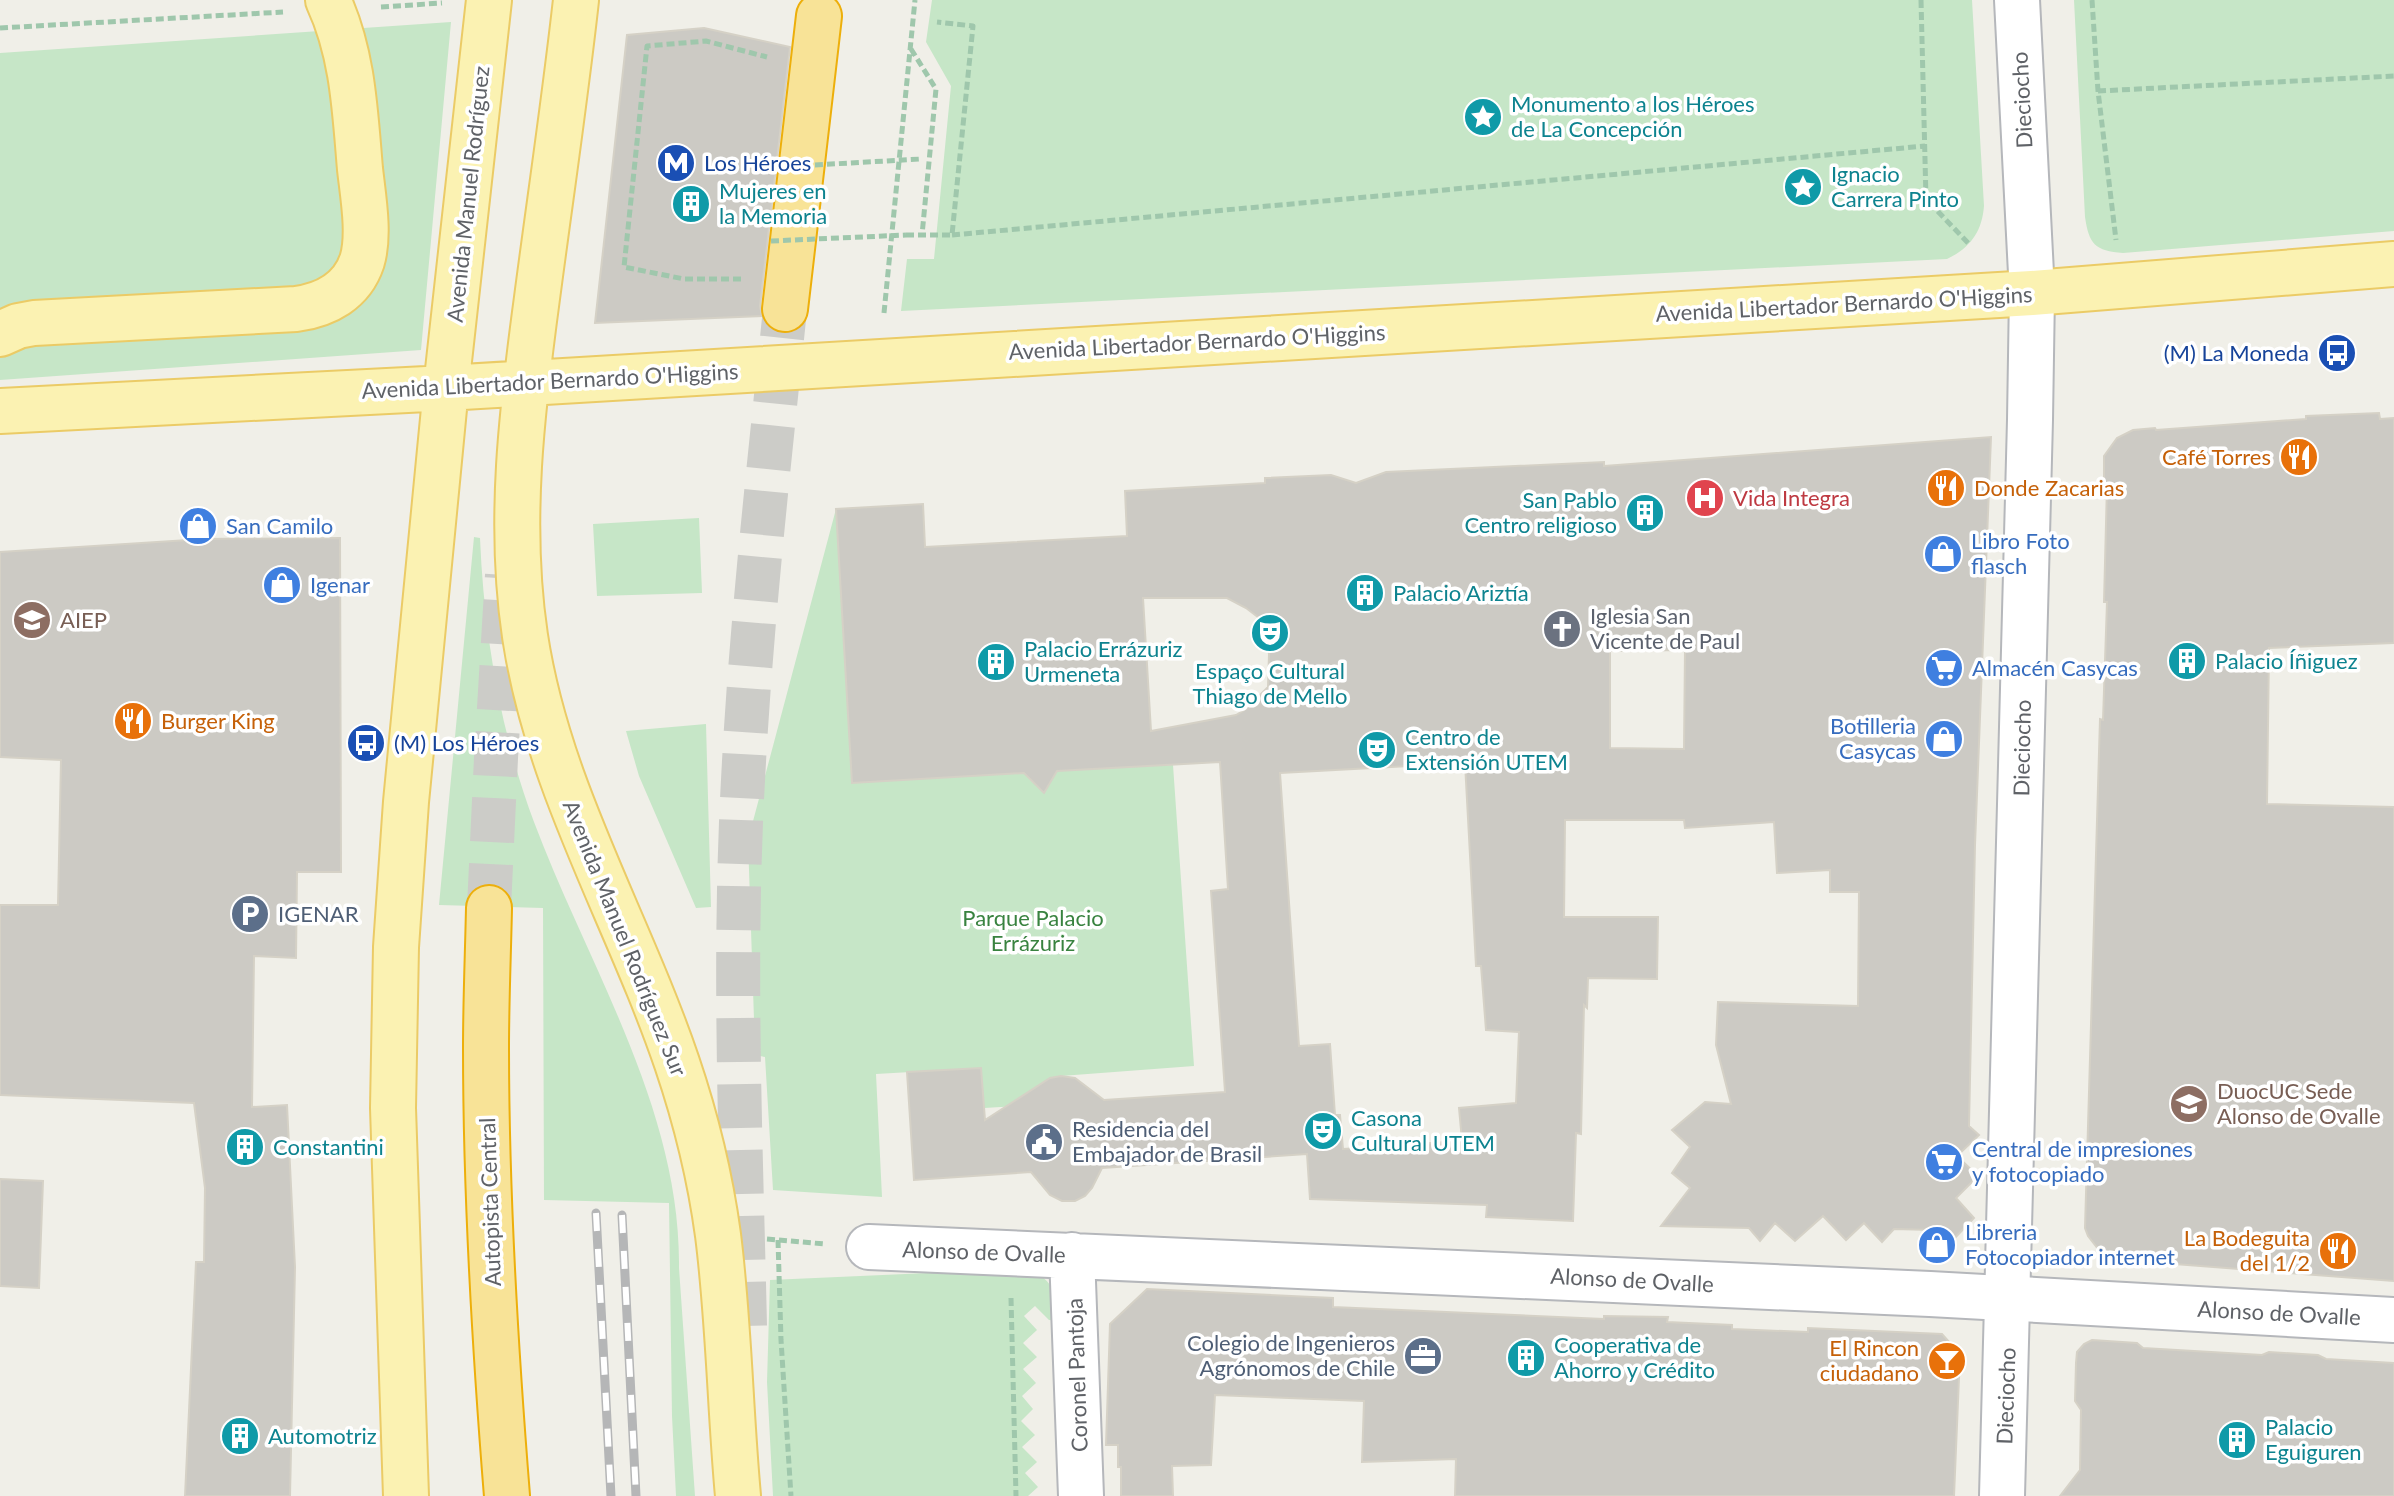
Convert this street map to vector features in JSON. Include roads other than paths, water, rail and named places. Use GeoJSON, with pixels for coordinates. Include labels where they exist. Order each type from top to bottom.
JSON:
{"type":"FeatureCollection","features":[{"type":"Feature","properties":{"kind":"highway"},"geometry":{"type":"LineString","coordinates":[[785,309],[819,16]]}},
{"type":"Feature","properties":{"kind":"highway","name":"Autopista Central"},"geometry":{"type":"LineString","coordinates":[[489,908],[486,1045],[488,1183],[493,1305],[507,1496]]}},
{"type":"Feature","properties":{"kind":"main road","name":"Avenida Manuel Rodríguez"},"geometry":{"type":"LineString","coordinates":[[446,388],[489,0]]}},
{"type":"Feature","properties":{"kind":"main road"},"geometry":{"type":"LineString","coordinates":[[526,382],[576,0]]}},
{"type":"Feature","properties":{"kind":"main road"},"geometry":{"type":"LineString","coordinates":[[0,334],[34,323],[305,308],[323,303],[341,292],[362,261],[365,240],[353,85],[345,44],[330,5]]}},
{"type":"Feature","properties":{"kind":"main road","name":"Avenida Libertador Bernardo O'Higgins"},"geometry":{"type":"LineString","coordinates":[[0,411],[446,388],[2032,293],[2394,264]]}},
{"type":"Feature","properties":{"kind":"main road","name":"Avenida Manuel Rodríguez Sur"},"geometry":{"type":"LineString","coordinates":[[526,382],[518,490],[518,545],[520,591],[532,672],[561,778],[676,1060],[694,1117],[718,1235],[738,1496]]}},
{"type":"Feature","properties":{"kind":"main road"},"geometry":{"type":"LineString","coordinates":[[406,1496],[393,1108],[396,947],[406,802],[446,388]]}},
{"type":"Feature","properties":{"kind":"street","name":"Dieciocho"},"geometry":{"type":"LineString","coordinates":[[2002,1496],[2032,293],[2017,0]]}},
{"type":"Feature","properties":{"kind":"street","name":"Alonso de Ovalle"},"geometry":{"type":"LineString","coordinates":[[869,1247],[2008,1298],[2394,1320]]}},
{"type":"Feature","properties":{"kind":"street","name":"Coronel Pantoja"},"geometry":{"type":"LineString","coordinates":[[1072,1255],[1081,1496]]}},
{"type":"Feature","properties":{"kind":"tunnel"},"geometry":{"type":"LineString","coordinates":[[745,1326],[739,1053],[740,848],[746,721],[785,309]]}},
{"type":"Feature","properties":{"kind":"tunnel"},"geometry":{"type":"LineString","coordinates":[[489,908],[507,575]]}},
{"type":"Feature","properties":{"kind":"railway"},"geometry":{"type":"LineString","coordinates":[[596,1213],[611,1496]]}},
{"type":"Feature","properties":{"kind":"railway"},"geometry":{"type":"LineString","coordinates":[[622,1215],[636,1496]]}},
{"type":"Feature","properties":{"kind":"place","name":"Monumento a los Héroes de La Concepción"},"geometry":{"type":"Point","coordinates":[1483,117]}},
{"type":"Feature","properties":{"kind":"place","name":"Los Héroes"},"geometry":{"type":"Point","coordinates":[676,163]}},
{"type":"Feature","properties":{"kind":"place","name":"Ignacio Carrera Pinto"},"geometry":{"type":"Point","coordinates":[1803,187]}},
{"type":"Feature","properties":{"kind":"place","name":"Mujeres en la Memoria"},"geometry":{"type":"Point","coordinates":[691,204]}},
{"type":"Feature","properties":{"kind":"place","name":"(M) La Moneda"},"geometry":{"type":"Point","coordinates":[2337,353]}},
{"type":"Feature","properties":{"kind":"place","name":"Café Torres"},"geometry":{"type":"Point","coordinates":[2299,457]}},
{"type":"Feature","properties":{"kind":"place","name":"Donde Zacarias"},"geometry":{"type":"Point","coordinates":[1946,488]}},
{"type":"Feature","properties":{"kind":"place","name":"Vida Integra"},"geometry":{"type":"Point","coordinates":[1705,498]}},
{"type":"Feature","properties":{"kind":"place","name":"San Pablo Centro religioso"},"geometry":{"type":"Point","coordinates":[1645,513]}},
{"type":"Feature","properties":{"kind":"place","name":"San Camilo"},"geometry":{"type":"Point","coordinates":[198,526]}},
{"type":"Feature","properties":{"kind":"place","name":"Libro Foto flasch"},"geometry":{"type":"Point","coordinates":[1943,554]}},
{"type":"Feature","properties":{"kind":"place","name":"Igenar"},"geometry":{"type":"Point","coordinates":[282,585]}},
{"type":"Feature","properties":{"kind":"place","name":"Palacio Ariztía"},"geometry":{"type":"Point","coordinates":[1365,593]}},
{"type":"Feature","properties":{"kind":"place","name":"AIEP"},"geometry":{"type":"Point","coordinates":[32,620]}},
{"type":"Feature","properties":{"kind":"place","name":"Iglesia San Vicente de Paul"},"geometry":{"type":"Point","coordinates":[1562,629]}},
{"type":"Feature","properties":{"kind":"place","name":"Espaço Cultural Thiago de Mello"},"geometry":{"type":"Point","coordinates":[1270,633]}},
{"type":"Feature","properties":{"kind":"place","name":"Palacio Íñiguez"},"geometry":{"type":"Point","coordinates":[2187,661]}},
{"type":"Feature","properties":{"kind":"place","name":"Palacio Errázuriz Urmeneta"},"geometry":{"type":"Point","coordinates":[996,662]}},
{"type":"Feature","properties":{"kind":"place","name":"Almacén Casycas"},"geometry":{"type":"Point","coordinates":[1944,668]}},
{"type":"Feature","properties":{"kind":"place","name":"Burger King"},"geometry":{"type":"Point","coordinates":[133,721]}},
{"type":"Feature","properties":{"kind":"place","name":"Botilleria Casycas"},"geometry":{"type":"Point","coordinates":[1944,739]}},
{"type":"Feature","properties":{"kind":"place","name":"(M) Los Héroes"},"geometry":{"type":"Point","coordinates":[366,743]}},
{"type":"Feature","properties":{"kind":"place","name":"Centro de Extensión UTEM"},"geometry":{"type":"Point","coordinates":[1377,750]}},
{"type":"Feature","properties":{"kind":"place","name":"IGENAR"},"geometry":{"type":"Point","coordinates":[250,914]}},
{"type":"Feature","properties":{"kind":"place","name":"DuocUC Sede Alonso de Ovalle"},"geometry":{"type":"Point","coordinates":[2189,1104]}},
{"type":"Feature","properties":{"kind":"place","name":"Casona Cultural UTEM"},"geometry":{"type":"Point","coordinates":[1323,1131]}},
{"type":"Feature","properties":{"kind":"place","name":"Residencia del Embajador de Brasil"},"geometry":{"type":"Point","coordinates":[1044,1142]}},
{"type":"Feature","properties":{"kind":"place","name":"Constantini"},"geometry":{"type":"Point","coordinates":[245,1147]}},
{"type":"Feature","properties":{"kind":"place","name":"Central de impresiones y fotocopiado"},"geometry":{"type":"Point","coordinates":[1944,1162]}},
{"type":"Feature","properties":{"kind":"place","name":"Libreria Fotocopiador internet"},"geometry":{"type":"Point","coordinates":[1937,1245]}},
{"type":"Feature","properties":{"kind":"place","name":"La Bodeguita del 1/2"},"geometry":{"type":"Point","coordinates":[2338,1251]}},
{"type":"Feature","properties":{"kind":"place","name":"Colegio de Ingenieros Agrónomos de Chile"},"geometry":{"type":"Point","coordinates":[1423,1356]}},
{"type":"Feature","properties":{"kind":"place","name":"Cooperativa de Ahorro y Crédito"},"geometry":{"type":"Point","coordinates":[1526,1358]}},
{"type":"Feature","properties":{"kind":"place","name":"El Rincon ciudadano"},"geometry":{"type":"Point","coordinates":[1947,1361]}},
{"type":"Feature","properties":{"kind":"place","name":"Automotriz"},"geometry":{"type":"Point","coordinates":[240,1436]}},
{"type":"Feature","properties":{"kind":"place","name":"Palacio Eguiguren"},"geometry":{"type":"Point","coordinates":[2237,1440]}},
{"type":"Feature","properties":{"kind":"park label","name":"Parque Palacio Errázuriz"},"geometry":{"type":"Point","coordinates":[1033,930]}}]}
